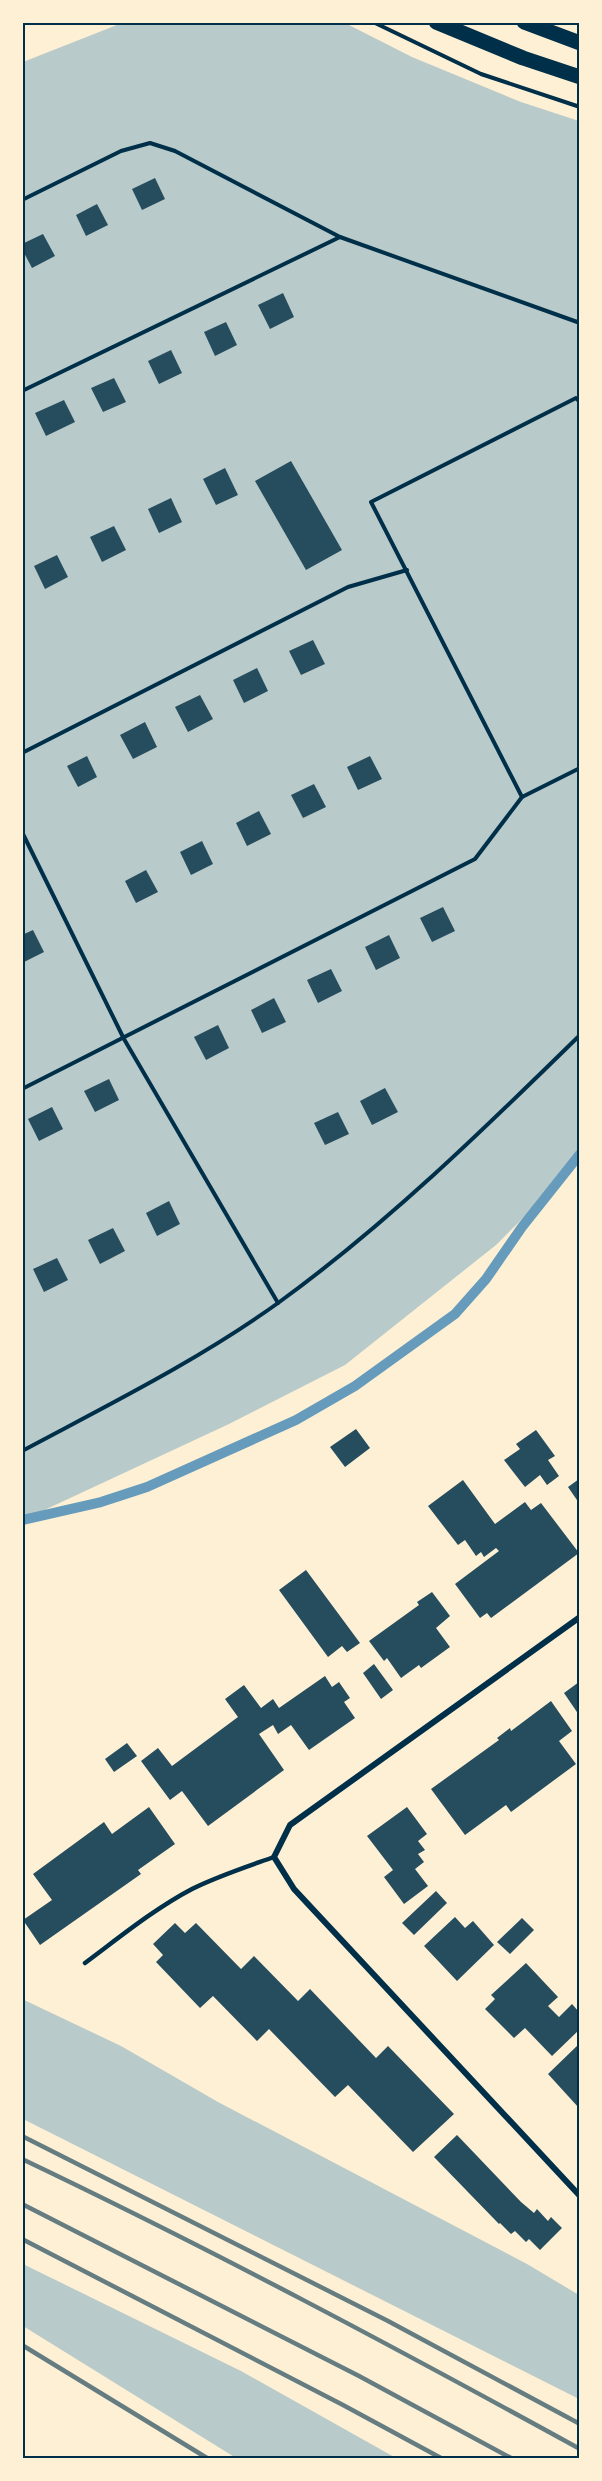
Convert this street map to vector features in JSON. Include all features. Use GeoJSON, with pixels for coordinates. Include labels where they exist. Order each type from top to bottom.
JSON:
{"type":"FeatureCollection","features":[{"type":"Feature","properties":{"kind":"main road"},"geometry":{"type":"LineString","coordinates":[[436,22],[523,58],[579,77]]}},
{"type":"Feature","properties":{"kind":"main road"},"geometry":{"type":"LineString","coordinates":[[524,22],[579,43]]}},
{"type":"Feature","properties":{"kind":"street"},"geometry":{"type":"LineString","coordinates":[[579,1617],[290,1825],[274,1857],[294,1889],[579,2196]]}},
{"type":"Feature","properties":{"kind":"lane"},"geometry":{"type":"LineString","coordinates":[[85,1963],[161,1907],[192,1889],[235,1870],[274,1857]]}},
{"type":"Feature","properties":{"kind":"path"},"geometry":{"type":"LineString","coordinates":[[22,200],[121,151],[150,144],[175,152],[340,237],[579,323]]}},
{"type":"Feature","properties":{"kind":"path"},"geometry":{"type":"LineString","coordinates":[[22,391],[340,237]]}},
{"type":"Feature","properties":{"kind":"path"},"geometry":{"type":"LineString","coordinates":[[522,797],[371,502],[576,398],[579,402]]}},
{"type":"Feature","properties":{"kind":"path"},"geometry":{"type":"LineString","coordinates":[[22,753],[348,587],[407,570]]}},
{"type":"Feature","properties":{"kind":"path"},"geometry":{"type":"LineString","coordinates":[[22,1089],[475,859],[522,797],[579,768]]}},
{"type":"Feature","properties":{"kind":"path"},"geometry":{"type":"LineString","coordinates":[[22,832],[124,1039],[278,1303]]}},
{"type":"Feature","properties":{"kind":"path"},"geometry":{"type":"LineString","coordinates":[[22,1451],[160,1376],[278,1303],[378,1223],[468,1144],[579,1035]]}},
{"type":"Feature","properties":{"kind":"shaded area"},"geometry":{"type":"Polygon","coordinates":[[[122,23],[345,23],[412,57],[521,102],[579,121],[579,1162],[496,1245],[345,1365],[229,1424],[23,1520],[23,62],[122,23]]]}},
{"type":"Feature","properties":{"kind":"shaded area"},"geometry":{"type":"Polygon","coordinates":[[[22,1999],[121,2046],[218,2102],[527,2264],[579,2295],[579,2399],[23,2119],[22,1999]]]}},
{"type":"Feature","properties":{"kind":"shaded area"},"geometry":{"type":"Polygon","coordinates":[[[23,2264],[241,2371],[396,2458],[236,2458],[23,2326],[23,2264]]]}},
{"type":"Feature","properties":{"kind":"building"},"geometry":{"type":"Polygon","coordinates":[[[155,178],[165,199],[142,210],[132,189],[155,178]]]}},
{"type":"Feature","properties":{"kind":"building"},"geometry":{"type":"Polygon","coordinates":[[[97,204],[108,225],[86,236],[76,215],[97,204]]]}},
{"type":"Feature","properties":{"kind":"building"},"geometry":{"type":"Polygon","coordinates":[[[43,234],[55,256],[32,268],[22,249],[22,244],[43,234]]]}},
{"type":"Feature","properties":{"kind":"building"},"geometry":{"type":"Polygon","coordinates":[[[283,293],[294,317],[270,329],[258,305],[283,293]]]}},
{"type":"Feature","properties":{"kind":"building"},"geometry":{"type":"Polygon","coordinates":[[[226,322],[237,345],[215,356],[204,332],[226,322]]]}},
{"type":"Feature","properties":{"kind":"building"},"geometry":{"type":"Polygon","coordinates":[[[171,350],[182,373],[159,384],[148,361],[171,350]]]}},
{"type":"Feature","properties":{"kind":"building"},"geometry":{"type":"Polygon","coordinates":[[[114,378],[126,402],[103,412],[91,388],[114,378]]]}},
{"type":"Feature","properties":{"kind":"building"},"geometry":{"type":"Polygon","coordinates":[[[64,400],[75,422],[46,436],[35,413],[64,400]]]}},
{"type":"Feature","properties":{"kind":"building"},"geometry":{"type":"Polygon","coordinates":[[[291,461],[342,550],[306,570],[255,481],[291,461]]]}},
{"type":"Feature","properties":{"kind":"building"},"geometry":{"type":"Polygon","coordinates":[[[225,468],[238,495],[216,505],[203,479],[225,468]]]}},
{"type":"Feature","properties":{"kind":"building"},"geometry":{"type":"Polygon","coordinates":[[[171,498],[182,522],[159,533],[148,509],[171,498]]]}},
{"type":"Feature","properties":{"kind":"building"},"geometry":{"type":"Polygon","coordinates":[[[114,526],[126,550],[102,562],[90,537],[114,526]]]}},
{"type":"Feature","properties":{"kind":"building"},"geometry":{"type":"Polygon","coordinates":[[[57,555],[68,577],[45,589],[34,566],[57,555]]]}},
{"type":"Feature","properties":{"kind":"building"},"geometry":{"type":"Polygon","coordinates":[[[313,640],[325,664],[301,675],[289,651],[313,640]]]}},
{"type":"Feature","properties":{"kind":"building"},"geometry":{"type":"Polygon","coordinates":[[[257,668],[268,691],[244,703],[233,680],[257,668]]]}},
{"type":"Feature","properties":{"kind":"building"},"geometry":{"type":"Polygon","coordinates":[[[200,695],[213,719],[188,732],[175,707],[200,695]]]}},
{"type":"Feature","properties":{"kind":"building"},"geometry":{"type":"Polygon","coordinates":[[[145,722],[157,747],[133,759],[120,735],[145,722]]]}},
{"type":"Feature","properties":{"kind":"building"},"geometry":{"type":"Polygon","coordinates":[[[87,756],[97,777],[78,787],[67,766],[87,756]]]}},
{"type":"Feature","properties":{"kind":"building"},"geometry":{"type":"Polygon","coordinates":[[[370,756],[382,779],[358,790],[347,767],[370,756]]]}},
{"type":"Feature","properties":{"kind":"building"},"geometry":{"type":"Polygon","coordinates":[[[314,784],[326,807],[303,818],[291,795],[314,784]]]}},
{"type":"Feature","properties":{"kind":"building"},"geometry":{"type":"Polygon","coordinates":[[[259,811],[271,834],[247,846],[236,823],[259,811]]]}},
{"type":"Feature","properties":{"kind":"building"},"geometry":{"type":"Polygon","coordinates":[[[202,841],[213,864],[191,875],[180,852],[202,841]]]}},
{"type":"Feature","properties":{"kind":"building"},"geometry":{"type":"Polygon","coordinates":[[[146,870],[158,892],[136,903],[125,881],[146,870]]]}},
{"type":"Feature","properties":{"kind":"building"},"geometry":{"type":"Polygon","coordinates":[[[443,907],[455,931],[432,942],[420,918],[443,907]]]}},
{"type":"Feature","properties":{"kind":"building"},"geometry":{"type":"Polygon","coordinates":[[[33,930],[44,952],[22,963],[22,935],[33,930]]]}},
{"type":"Feature","properties":{"kind":"building"},"geometry":{"type":"Polygon","coordinates":[[[389,935],[400,958],[376,970],[365,947],[389,935]]]}},
{"type":"Feature","properties":{"kind":"building"},"geometry":{"type":"Polygon","coordinates":[[[331,969],[342,991],[318,1003],[307,980],[331,969]]]}},
{"type":"Feature","properties":{"kind":"building"},"geometry":{"type":"Polygon","coordinates":[[[274,998],[286,1022],[262,1033],[251,1010],[274,998]]]}},
{"type":"Feature","properties":{"kind":"building"},"geometry":{"type":"Polygon","coordinates":[[[218,1025],[229,1048],[206,1060],[194,1037],[218,1025]]]}},
{"type":"Feature","properties":{"kind":"building"},"geometry":{"type":"Polygon","coordinates":[[[109,1079],[119,1100],[95,1112],[84,1091],[109,1079]]]}},
{"type":"Feature","properties":{"kind":"building"},"geometry":{"type":"Polygon","coordinates":[[[385,1088],[398,1112],[372,1125],[360,1101],[385,1088]]]}},
{"type":"Feature","properties":{"kind":"building"},"geometry":{"type":"Polygon","coordinates":[[[52,1107],[63,1129],[39,1141],[28,1119],[52,1107]]]}},
{"type":"Feature","properties":{"kind":"building"},"geometry":{"type":"Polygon","coordinates":[[[338,1112],[349,1134],[325,1145],[314,1123],[338,1112]]]}},
{"type":"Feature","properties":{"kind":"building"},"geometry":{"type":"Polygon","coordinates":[[[169,1201],[180,1224],[157,1236],[146,1213],[169,1201]]]}},
{"type":"Feature","properties":{"kind":"building"},"geometry":{"type":"Polygon","coordinates":[[[113,1228],[125,1251],[100,1264],[88,1240],[113,1228]]]}},
{"type":"Feature","properties":{"kind":"building"},"geometry":{"type":"Polygon","coordinates":[[[57,1258],[68,1280],[44,1292],[33,1269],[57,1258]]]}},
{"type":"Feature","properties":{"kind":"building"},"geometry":{"type":"Polygon","coordinates":[[[356,1429],[370,1448],[345,1467],[330,1447],[356,1429]]]}},
{"type":"Feature","properties":{"kind":"building"},"geometry":{"type":"Polygon","coordinates":[[[536,1430],[555,1456],[548,1460],[559,1476],[547,1485],[540,1475],[525,1487],[504,1460],[520,1449],[516,1444],[536,1430]]]}},
{"type":"Feature","properties":{"kind":"building"},"geometry":{"type":"Polygon","coordinates":[[[579,1479],[579,1503],[568,1487],[579,1479]]]}},
{"type":"Feature","properties":{"kind":"building"},"geometry":{"type":"Polygon","coordinates":[[[463,1480],[495,1524],[525,1502],[531,1510],[541,1503],[579,1553],[491,1618],[487,1613],[480,1618],[455,1584],[499,1551],[496,1548],[484,1557],[481,1552],[476,1556],[465,1540],[458,1545],[428,1506],[463,1480]]]}},
{"type":"Feature","properties":{"kind":"building"},"geometry":{"type":"Polygon","coordinates":[[[306,1570],[360,1643],[347,1652],[342,1646],[328,1657],[279,1590],[306,1570]]]}},
{"type":"Feature","properties":{"kind":"building"},"geometry":{"type":"Polygon","coordinates":[[[432,1592],[450,1616],[436,1628],[450,1647],[421,1668],[419,1665],[401,1678],[387,1658],[384,1661],[369,1641],[419,1605],[417,1602],[432,1592]]]}},
{"type":"Feature","properties":{"kind":"building"},"geometry":{"type":"Polygon","coordinates":[[[374,1664],[393,1690],[381,1699],[363,1673],[374,1664]]]}},
{"type":"Feature","properties":{"kind":"building"},"geometry":{"type":"Polygon","coordinates":[[[325,1676],[332,1687],[339,1682],[350,1698],[344,1702],[355,1718],[309,1750],[291,1725],[278,1734],[273,1725],[259,1734],[284,1770],[208,1826],[182,1791],[170,1800],[141,1761],[158,1748],[172,1766],[238,1717],[225,1699],[244,1685],[261,1708],[273,1699],[279,1708],[325,1676]]]}},
{"type":"Feature","properties":{"kind":"building"},"geometry":{"type":"Polygon","coordinates":[[[579,1682],[579,1715],[564,1693],[579,1682]]]}},
{"type":"Feature","properties":{"kind":"building"},"geometry":{"type":"Polygon","coordinates":[[[551,1701],[572,1731],[559,1741],[576,1764],[511,1812],[506,1805],[465,1835],[431,1789],[499,1740],[497,1738],[510,1728],[511,1731],[551,1701]]]}},
{"type":"Feature","properties":{"kind":"building"},"geometry":{"type":"Polygon","coordinates":[[[127,1743],[137,1756],[114,1772],[105,1759],[127,1743]]]}},
{"type":"Feature","properties":{"kind":"building"},"geometry":{"type":"Polygon","coordinates":[[[149,1807],[175,1844],[138,1870],[141,1874],[40,1945],[23,1920],[52,1900],[33,1874],[104,1822],[112,1834],[149,1807]]]}},
{"type":"Feature","properties":{"kind":"building"},"geometry":{"type":"Polygon","coordinates":[[[407,1807],[427,1834],[418,1841],[425,1850],[418,1854],[424,1862],[415,1869],[428,1886],[404,1904],[384,1877],[393,1870],[367,1836],[407,1807]]]}},
{"type":"Feature","properties":{"kind":"building"},"geometry":{"type":"Polygon","coordinates":[[[436,1891],[447,1903],[414,1935],[402,1923],[436,1891]]]}},
{"type":"Feature","properties":{"kind":"building"},"geometry":{"type":"Polygon","coordinates":[[[455,1917],[465,1928],[473,1921],[494,1945],[457,1981],[424,1946],[455,1917]]]}},
{"type":"Feature","properties":{"kind":"building"},"geometry":{"type":"Polygon","coordinates":[[[522,1918],[534,1930],[510,1954],[497,1942],[522,1918]]]}},
{"type":"Feature","properties":{"kind":"building"},"geometry":{"type":"Polygon","coordinates":[[[175,1923],[185,1933],[196,1923],[241,1969],[254,1956],[298,2001],[310,1989],[376,2058],[388,2046],[454,2114],[413,2152],[348,2085],[335,2097],[269,2029],[257,2041],[213,1996],[200,2008],[156,1962],[163,1955],[153,1944],[175,1923]]]}},
{"type":"Feature","properties":{"kind":"building"},"geometry":{"type":"Polygon","coordinates":[[[526,1963],[558,1997],[548,2006],[559,2017],[572,2004],[579,2012],[579,2030],[552,2056],[525,2028],[514,2038],[485,2009],[495,1999],[491,1995],[526,1963]]]}},
{"type":"Feature","properties":{"kind":"building"},"geometry":{"type":"Polygon","coordinates":[[[579,2044],[579,2108],[548,2074],[579,2044]]]}},
{"type":"Feature","properties":{"kind":"building"},"geometry":{"type":"Polygon","coordinates":[[[457,2135],[521,2202],[534,2213],[537,2209],[548,2221],[551,2217],[562,2228],[540,2250],[529,2239],[526,2242],[515,2231],[511,2234],[499,2224],[434,2157],[457,2135]]]}},
{"type":"Feature","properties":{"kind":"waterway"},"geometry":{"type":"LineString","coordinates":[[22,1520],[101,1502],[147,1487],[296,1420],[355,1386],[455,1314],[486,1279],[522,1227],[580,1154]]}},
{"type":"Feature","properties":{"kind":"railway"},"geometry":{"type":"LineString","coordinates":[[22,2136],[388,2321],[580,2424]]}},
{"type":"Feature","properties":{"kind":"railway"},"geometry":{"type":"LineString","coordinates":[[22,2159],[303,2300],[580,2449]]}},
{"type":"Feature","properties":{"kind":"railway"},"geometry":{"type":"LineString","coordinates":[[22,2204],[359,2376],[511,2458]]}},
{"type":"Feature","properties":{"kind":"railway"},"geometry":{"type":"LineString","coordinates":[[22,2239],[441,2458]]}},
{"type":"Feature","properties":{"kind":"railway"},"geometry":{"type":"LineString","coordinates":[[22,2345],[207,2458]]}}]}
